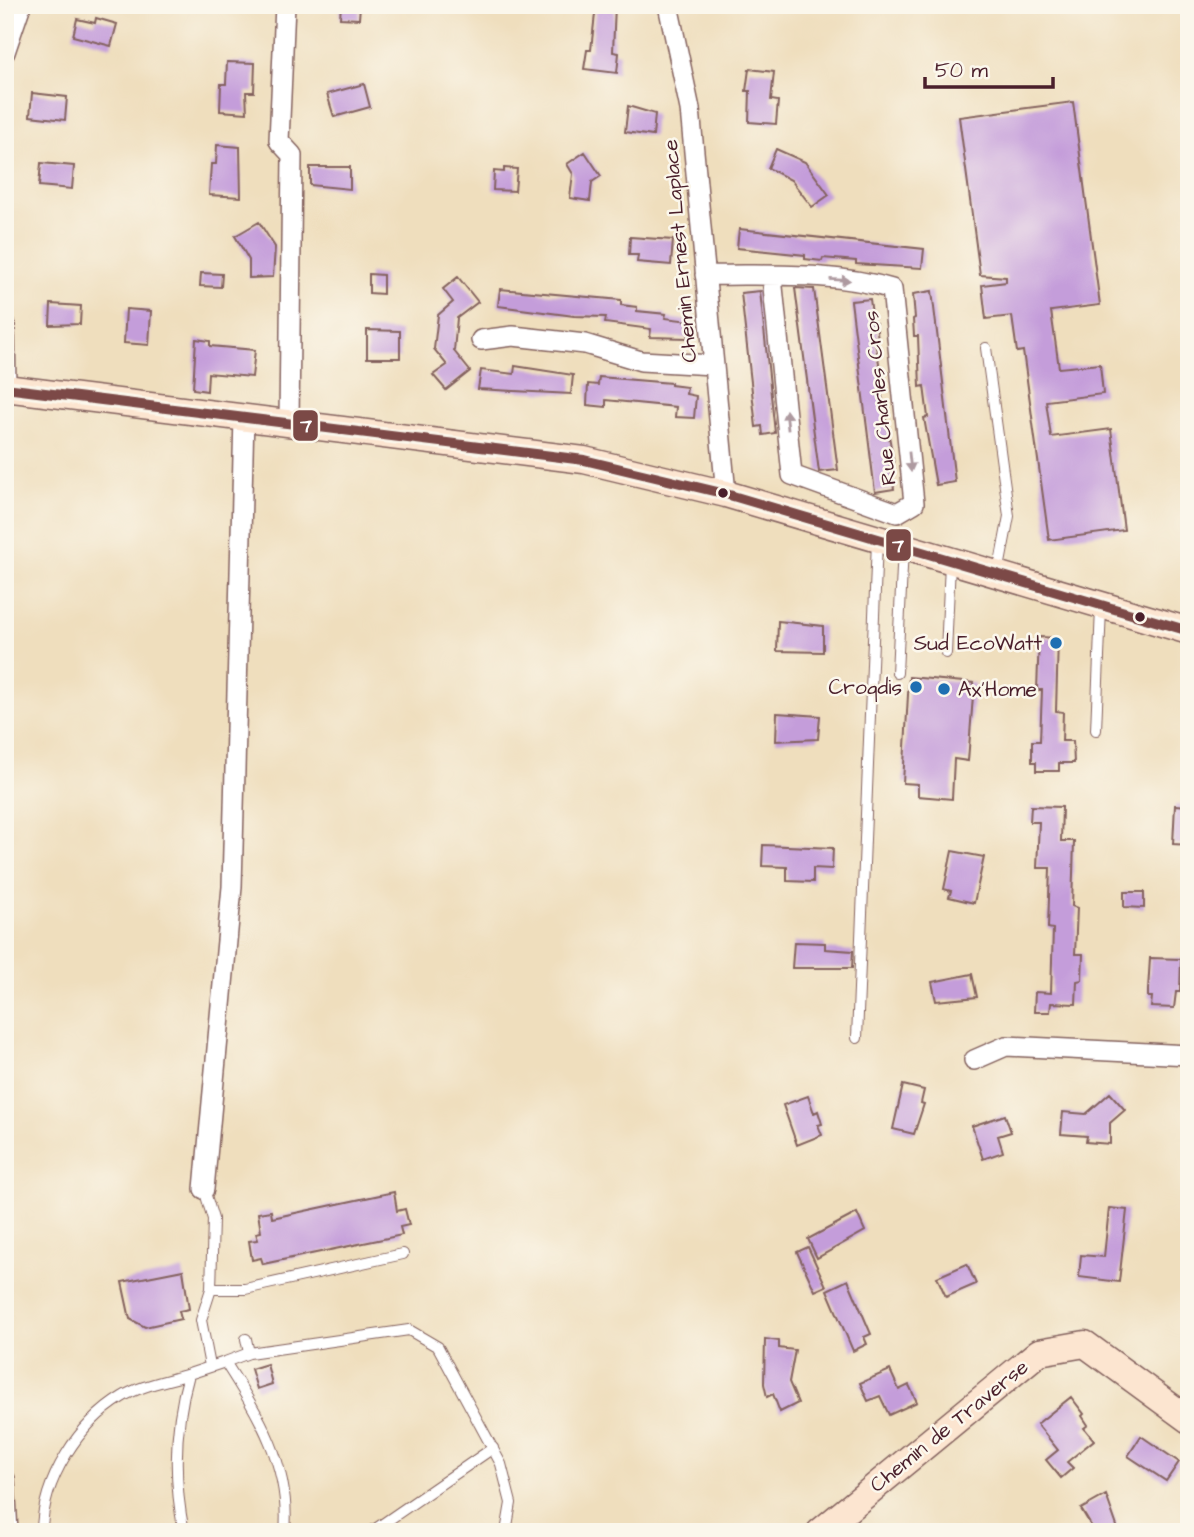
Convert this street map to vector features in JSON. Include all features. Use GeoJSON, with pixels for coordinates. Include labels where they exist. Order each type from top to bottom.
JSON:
{"type":"FeatureCollection","features":[{"type":"Feature","properties":{"kind":"main road"},"geometry":{"type":"LineString","coordinates":[[6,388],[584,460],[726,494],[1189,631]]}},
{"type":"Feature","properties":{"kind":"main road","name":"Chemin de Traverse"},"geometry":{"type":"LineString","coordinates":[[820,1532],[1039,1352],[1085,1344],[1189,1420]]}},
{"type":"Feature","properties":{"kind":"street"},"geometry":{"type":"LineString","coordinates":[[5,52],[21,5]]}},
{"type":"Feature","properties":{"kind":"street"},"geometry":{"type":"LineString","coordinates":[[285,5],[279,141],[292,155],[289,422]]}},
{"type":"Feature","properties":{"kind":"street","name":"Chemin Ernest Laplace"},"geometry":{"type":"LineString","coordinates":[[668,5],[690,109],[726,494]]}},
{"type":"Feature","properties":{"kind":"street","name":"Rue Charles Cros"},"geometry":{"type":"LineString","coordinates":[[705,275],[772,276],[866,281],[892,289],[914,503],[897,513],[792,475],[772,276]]}},
{"type":"Feature","properties":{"kind":"street"},"geometry":{"type":"LineString","coordinates":[[5,325],[6,388]]}},
{"type":"Feature","properties":{"kind":"street"},"geometry":{"type":"LineString","coordinates":[[481,340],[525,337],[585,344],[641,361],[713,365]]}},
{"type":"Feature","properties":{"kind":"street"},"geometry":{"type":"LineString","coordinates":[[204,1189],[232,887],[244,416]]}},
{"type":"Feature","properties":{"kind":"street"},"geometry":{"type":"LineString","coordinates":[[974,1060],[1006,1046],[1189,1055]]}},
{"type":"Feature","properties":{"kind":"street"},"geometry":{"type":"LineString","coordinates":[[5,1479],[8,1532]]}},
{"type":"Feature","properties":{"kind":"lane"},"geometry":{"type":"LineString","coordinates":[[986,348],[1009,516],[998,574]]}},
{"type":"Feature","properties":{"kind":"lane"},"geometry":{"type":"LineString","coordinates":[[857,1038],[878,539]]}},
{"type":"Feature","properties":{"kind":"lane"},"geometry":{"type":"LineString","coordinates":[[897,673],[904,547]]}},
{"type":"Feature","properties":{"kind":"lane"},"geometry":{"type":"LineString","coordinates":[[946,653],[950,561]]}},
{"type":"Feature","properties":{"kind":"lane"},"geometry":{"type":"LineString","coordinates":[[1096,730],[1101,605]]}},
{"type":"Feature","properties":{"kind":"lane"},"geometry":{"type":"LineString","coordinates":[[204,1189],[214,1219],[211,1289],[201,1320],[209,1366]]}},
{"type":"Feature","properties":{"kind":"lane"},"geometry":{"type":"LineString","coordinates":[[211,1289],[245,1289],[403,1254]]}},
{"type":"Feature","properties":{"kind":"lane"},"geometry":{"type":"LineString","coordinates":[[42,1532],[50,1490],[67,1455],[88,1423],[124,1396],[248,1353],[409,1330],[438,1347],[501,1464],[511,1503],[506,1532]]}},
{"type":"Feature","properties":{"kind":"lane"},"geometry":{"type":"LineString","coordinates":[[246,1339],[248,1353]]}},
{"type":"Feature","properties":{"kind":"lane"},"geometry":{"type":"LineString","coordinates":[[225,1363],[250,1400],[280,1464],[287,1509],[285,1532]]}},
{"type":"Feature","properties":{"kind":"lane"},"geometry":{"type":"LineString","coordinates":[[184,1532],[176,1493],[176,1456],[179,1409],[189,1374]]}},
{"type":"Feature","properties":{"kind":"lane"},"geometry":{"type":"LineString","coordinates":[[371,1532],[493,1448]]}},
{"type":"Feature","properties":{"kind":"building"},"geometry":{"type":"Polygon","coordinates":[[[341,5],[360,5],[359,19],[340,18],[341,5]]]}},
{"type":"Feature","properties":{"kind":"building"},"geometry":{"type":"Polygon","coordinates":[[[596,5],[615,5],[613,52],[619,53],[617,73],[584,69],[587,50],[591,50],[596,5]]]}},
{"type":"Feature","properties":{"kind":"building"},"geometry":{"type":"Polygon","coordinates":[[[96,18],[117,24],[111,46],[73,36],[77,19],[95,23],[96,18]]]}},
{"type":"Feature","properties":{"kind":"building"},"geometry":{"type":"Polygon","coordinates":[[[227,62],[255,63],[254,92],[246,92],[247,113],[220,111],[221,84],[226,84],[227,62]]]}},
{"type":"Feature","properties":{"kind":"building"},"geometry":{"type":"Polygon","coordinates":[[[749,69],[774,72],[771,100],[778,101],[776,124],[749,122],[750,91],[746,91],[749,69]]]}},
{"type":"Feature","properties":{"kind":"building"},"geometry":{"type":"Polygon","coordinates":[[[364,84],[370,107],[334,117],[327,94],[364,84]]]}},
{"type":"Feature","properties":{"kind":"building"},"geometry":{"type":"Polygon","coordinates":[[[32,93],[67,97],[65,120],[30,116],[32,93]]]}},
{"type":"Feature","properties":{"kind":"building"},"geometry":{"type":"Polygon","coordinates":[[[1073,102],[1100,305],[1051,311],[1059,368],[1100,364],[1103,394],[1046,401],[1051,437],[1111,429],[1124,530],[1049,540],[1023,351],[1017,352],[1012,316],[986,319],[982,285],[1006,282],[1006,277],[980,275],[959,117],[1073,102]]]}},
{"type":"Feature","properties":{"kind":"building"},"geometry":{"type":"Polygon","coordinates":[[[628,106],[655,114],[653,136],[625,132],[628,106]]]}},
{"type":"Feature","properties":{"kind":"building"},"geometry":{"type":"Polygon","coordinates":[[[217,145],[240,147],[241,197],[209,195],[211,164],[216,164],[217,145]]]}},
{"type":"Feature","properties":{"kind":"building"},"geometry":{"type":"Polygon","coordinates":[[[776,149],[805,162],[829,195],[812,207],[791,180],[768,168],[776,149]]]}},
{"type":"Feature","properties":{"kind":"building"},"geometry":{"type":"Polygon","coordinates":[[[585,152],[601,176],[592,182],[590,201],[570,198],[573,174],[567,164],[585,152]]]}},
{"type":"Feature","properties":{"kind":"building"},"geometry":{"type":"Polygon","coordinates":[[[41,163],[74,166],[72,189],[39,186],[41,163]]]}},
{"type":"Feature","properties":{"kind":"building"},"geometry":{"type":"Polygon","coordinates":[[[310,167],[350,167],[350,189],[310,185],[310,167]]]}},
{"type":"Feature","properties":{"kind":"building"},"geometry":{"type":"Polygon","coordinates":[[[504,168],[517,169],[515,191],[493,190],[494,171],[504,172],[504,168]]]}},
{"type":"Feature","properties":{"kind":"building"},"geometry":{"type":"Polygon","coordinates":[[[259,222],[275,247],[273,277],[249,278],[249,260],[235,236],[259,222]]]}},
{"type":"Feature","properties":{"kind":"building"},"geometry":{"type":"Polygon","coordinates":[[[739,229],[924,249],[922,268],[856,264],[856,261],[823,258],[822,261],[805,259],[805,255],[737,248],[739,229]]]}},
{"type":"Feature","properties":{"kind":"building"},"geometry":{"type":"Polygon","coordinates":[[[630,237],[673,240],[671,265],[637,262],[638,255],[629,255],[630,237]]]}},
{"type":"Feature","properties":{"kind":"building"},"geometry":{"type":"Polygon","coordinates":[[[201,273],[222,274],[221,287],[200,286],[201,273]]]}},
{"type":"Feature","properties":{"kind":"building"},"geometry":{"type":"Polygon","coordinates":[[[369,274],[383,275],[383,294],[369,293],[369,274]]]}},
{"type":"Feature","properties":{"kind":"building"},"geometry":{"type":"Polygon","coordinates":[[[458,277],[478,302],[457,318],[454,351],[470,371],[446,390],[433,375],[447,365],[434,349],[438,315],[453,302],[443,289],[458,277]]]}},
{"type":"Feature","properties":{"kind":"building"},"geometry":{"type":"Polygon","coordinates":[[[795,288],[814,289],[838,470],[819,472],[795,288]]]}},
{"type":"Feature","properties":{"kind":"building"},"geometry":{"type":"Polygon","coordinates":[[[500,289],[621,300],[621,305],[637,307],[637,311],[666,314],[665,318],[690,321],[688,338],[650,337],[651,329],[605,323],[606,317],[574,316],[498,306],[500,289]]]}},
{"type":"Feature","properties":{"kind":"building"},"geometry":{"type":"Polygon","coordinates":[[[760,291],[775,433],[763,435],[762,426],[756,427],[741,293],[760,291]]]}},
{"type":"Feature","properties":{"kind":"building"},"geometry":{"type":"Polygon","coordinates":[[[932,291],[955,482],[936,485],[924,418],[928,417],[924,386],[920,387],[918,336],[914,336],[913,319],[913,294],[932,291]]]}},
{"type":"Feature","properties":{"kind":"building"},"geometry":{"type":"Polygon","coordinates":[[[870,299],[873,323],[876,323],[878,340],[875,341],[884,391],[881,391],[894,464],[890,465],[894,489],[875,492],[851,301],[870,299]]]}},
{"type":"Feature","properties":{"kind":"building"},"geometry":{"type":"Polygon","coordinates":[[[51,304],[81,306],[80,324],[50,325],[51,304]]]}},
{"type":"Feature","properties":{"kind":"building"},"geometry":{"type":"Polygon","coordinates":[[[126,309],[151,311],[149,345],[124,343],[126,309]]]}},
{"type":"Feature","properties":{"kind":"building"},"geometry":{"type":"Polygon","coordinates":[[[367,330],[400,331],[400,358],[367,358],[367,330]]]}},
{"type":"Feature","properties":{"kind":"building"},"geometry":{"type":"Polygon","coordinates":[[[196,339],[210,341],[210,346],[255,350],[252,377],[208,373],[207,391],[193,389],[196,339]]]}},
{"type":"Feature","properties":{"kind":"building"},"geometry":{"type":"Polygon","coordinates":[[[515,366],[573,375],[571,394],[478,389],[481,370],[514,374],[515,366]]]}},
{"type":"Feature","properties":{"kind":"building"},"geometry":{"type":"Polygon","coordinates":[[[599,377],[671,383],[687,387],[686,394],[696,396],[694,418],[675,417],[676,407],[606,400],[606,407],[587,405],[588,384],[598,385],[599,377]]]}},
{"type":"Feature","properties":{"kind":"building"},"geometry":{"type":"Polygon","coordinates":[[[778,621],[823,626],[823,652],[777,651],[778,621]]]}},
{"type":"Feature","properties":{"kind":"building"},"geometry":{"type":"Polygon","coordinates":[[[1039,637],[1058,638],[1056,711],[1063,712],[1062,741],[1073,741],[1074,763],[1059,763],[1059,771],[1036,771],[1036,762],[1032,762],[1032,741],[1040,741],[1042,690],[1037,690],[1039,637]]]}},
{"type":"Feature","properties":{"kind":"building"},"geometry":{"type":"Polygon","coordinates":[[[909,677],[974,683],[968,761],[954,759],[952,799],[918,796],[918,784],[903,783],[909,677]]]}},
{"type":"Feature","properties":{"kind":"building"},"geometry":{"type":"Polygon","coordinates":[[[777,713],[820,716],[818,739],[776,741],[777,713]]]}},
{"type":"Feature","properties":{"kind":"building"},"geometry":{"type":"Polygon","coordinates":[[[1175,805],[1189,806],[1189,845],[1173,844],[1175,805]]]}},
{"type":"Feature","properties":{"kind":"building"},"geometry":{"type":"Polygon","coordinates":[[[1031,806],[1062,807],[1061,841],[1074,841],[1072,906],[1077,908],[1075,954],[1083,954],[1082,980],[1077,981],[1076,1004],[1051,1003],[1050,1012],[1034,1012],[1035,992],[1051,993],[1053,929],[1048,928],[1050,868],[1037,868],[1039,822],[1030,822],[1031,806]]]}},
{"type":"Feature","properties":{"kind":"building"},"geometry":{"type":"Polygon","coordinates":[[[763,845],[833,848],[832,869],[813,868],[813,882],[787,881],[787,867],[762,866],[763,845]]]}},
{"type":"Feature","properties":{"kind":"building"},"geometry":{"type":"Polygon","coordinates":[[[952,851],[984,857],[974,903],[949,897],[951,891],[944,889],[952,851]]]}},
{"type":"Feature","properties":{"kind":"building"},"geometry":{"type":"Polygon","coordinates":[[[1124,892],[1144,892],[1144,908],[1124,907],[1124,892]]]}},
{"type":"Feature","properties":{"kind":"building"},"geometry":{"type":"Polygon","coordinates":[[[794,942],[825,943],[825,949],[853,951],[852,968],[792,968],[794,942]]]}},
{"type":"Feature","properties":{"kind":"building"},"geometry":{"type":"Polygon","coordinates":[[[1150,958],[1181,959],[1180,992],[1176,992],[1174,1008],[1151,1007],[1152,997],[1148,997],[1150,958]]]}},
{"type":"Feature","properties":{"kind":"building"},"geometry":{"type":"Polygon","coordinates":[[[972,974],[977,997],[936,1001],[932,982],[972,974]]]}},
{"type":"Feature","properties":{"kind":"building"},"geometry":{"type":"Polygon","coordinates":[[[903,1085],[924,1090],[921,1103],[924,1104],[914,1134],[893,1129],[903,1085]]]}},
{"type":"Feature","properties":{"kind":"building"},"geometry":{"type":"Polygon","coordinates":[[[1110,1093],[1125,1110],[1110,1123],[1110,1144],[1086,1142],[1087,1136],[1061,1134],[1063,1112],[1086,1114],[1110,1093]]]}},
{"type":"Feature","properties":{"kind":"building"},"geometry":{"type":"Polygon","coordinates":[[[808,1096],[814,1113],[818,1111],[822,1124],[818,1125],[822,1135],[797,1145],[783,1105],[808,1096]]]}},
{"type":"Feature","properties":{"kind":"building"},"geometry":{"type":"Polygon","coordinates":[[[1005,1115],[1011,1132],[998,1136],[1003,1152],[983,1159],[972,1126],[1005,1115]]]}},
{"type":"Feature","properties":{"kind":"building"},"geometry":{"type":"Polygon","coordinates":[[[394,1192],[397,1211],[405,1209],[409,1225],[400,1227],[402,1235],[263,1264],[261,1258],[252,1260],[249,1241],[258,1240],[256,1233],[261,1232],[258,1213],[271,1211],[272,1218],[394,1192]]]}},
{"type":"Feature","properties":{"kind":"building"},"geometry":{"type":"Polygon","coordinates":[[[1109,1208],[1127,1210],[1119,1282],[1079,1277],[1081,1255],[1104,1257],[1109,1208]]]}},
{"type":"Feature","properties":{"kind":"building"},"geometry":{"type":"Polygon","coordinates":[[[857,1213],[865,1231],[817,1258],[808,1239],[857,1213]]]}},
{"type":"Feature","properties":{"kind":"building"},"geometry":{"type":"Polygon","coordinates":[[[808,1247],[826,1286],[815,1291],[797,1252],[808,1247]]]}},
{"type":"Feature","properties":{"kind":"building"},"geometry":{"type":"Polygon","coordinates":[[[967,1264],[976,1284],[946,1297],[937,1277],[967,1264]]]}},
{"type":"Feature","properties":{"kind":"building"},"geometry":{"type":"Polygon","coordinates":[[[183,1270],[189,1309],[179,1311],[181,1319],[145,1327],[130,1319],[122,1282],[183,1270]]]}},
{"type":"Feature","properties":{"kind":"building"},"geometry":{"type":"Polygon","coordinates":[[[848,1280],[871,1334],[864,1337],[867,1344],[853,1351],[827,1290],[848,1280]]]}},
{"type":"Feature","properties":{"kind":"building"},"geometry":{"type":"Polygon","coordinates":[[[765,1339],[779,1341],[779,1348],[795,1350],[789,1382],[798,1403],[780,1412],[773,1394],[767,1397],[764,1384],[765,1339]]]}},
{"type":"Feature","properties":{"kind":"building"},"geometry":{"type":"Polygon","coordinates":[[[267,1364],[272,1384],[257,1389],[251,1369],[267,1364]]]}},
{"type":"Feature","properties":{"kind":"building"},"geometry":{"type":"Polygon","coordinates":[[[890,1370],[899,1390],[909,1385],[917,1402],[889,1415],[880,1396],[868,1401],[860,1383],[890,1370]]]}},
{"type":"Feature","properties":{"kind":"building"},"geometry":{"type":"Polygon","coordinates":[[[1071,1397],[1084,1414],[1082,1416],[1088,1425],[1084,1428],[1094,1440],[1067,1462],[1073,1468],[1061,1478],[1046,1460],[1058,1450],[1037,1424],[1071,1397]]]}},
{"type":"Feature","properties":{"kind":"building"},"geometry":{"type":"Polygon","coordinates":[[[1141,1436],[1179,1462],[1166,1481],[1128,1456],[1141,1436]]]}},
{"type":"Feature","properties":{"kind":"building"},"geometry":{"type":"Polygon","coordinates":[[[1106,1495],[1119,1532],[1095,1532],[1081,1509],[1106,1495]]]}},
{"type":"Feature","properties":{"kind":"transit line","name":"7"},"geometry":{"type":"LineString","coordinates":[[5,388],[584,460],[726,494],[1189,631]]}},
{"type":"Feature","properties":{"kind":"place","name":"Sud EcoWatt"},"geometry":{"type":"Point","coordinates":[1056,643]}},
{"type":"Feature","properties":{"kind":"place","name":"Croqdis"},"geometry":{"type":"Point","coordinates":[916,687]}},
{"type":"Feature","properties":{"kind":"place","name":"Ax'Home"},"geometry":{"type":"Point","coordinates":[944,689]}}]}
